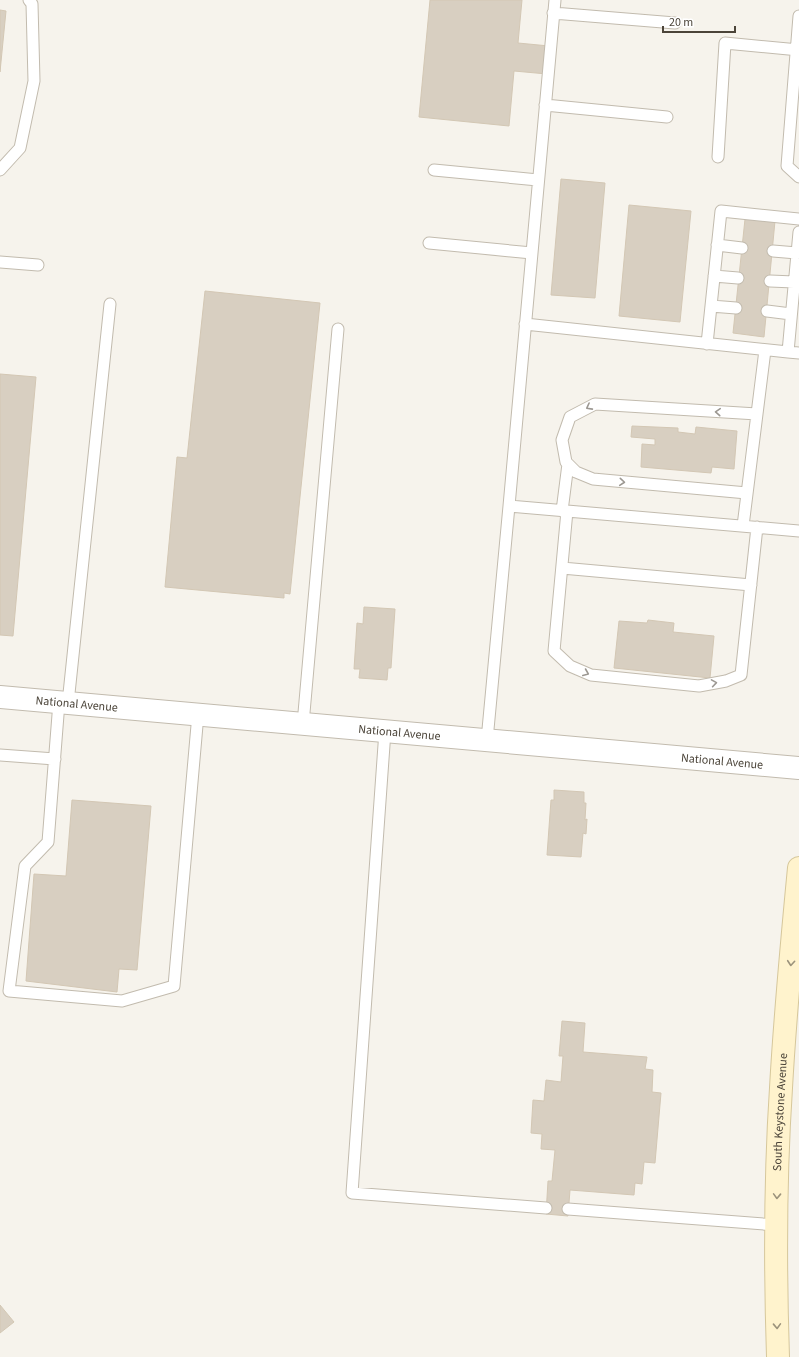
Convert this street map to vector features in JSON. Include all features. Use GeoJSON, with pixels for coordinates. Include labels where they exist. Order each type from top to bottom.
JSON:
{"type":"FeatureCollection","features":[{"type":"Feature","properties":{"kind":"main road","name":"South Keystone Avenue"},"geometry":{"type":"LineString","coordinates":[[778,1357],[776,1225],[781,1089],[799,868]]}},
{"type":"Feature","properties":{"kind":"street","name":"National Avenue"},"geometry":{"type":"LineString","coordinates":[[0,697],[799,768]]}},
{"type":"Feature","properties":{"kind":"lane"},"geometry":{"type":"LineString","coordinates":[[0,170],[20,148],[34,81],[32,4],[29,0]]}},
{"type":"Feature","properties":{"kind":"lane"},"geometry":{"type":"LineString","coordinates":[[487,740],[555,0]]}},
{"type":"Feature","properties":{"kind":"lane"},"geometry":{"type":"LineString","coordinates":[[553,13],[675,23]]}},
{"type":"Feature","properties":{"kind":"lane"},"geometry":{"type":"LineString","coordinates":[[799,16],[787,166],[799,177]]}},
{"type":"Feature","properties":{"kind":"lane"},"geometry":{"type":"LineString","coordinates":[[718,157],[725,43],[797,50]]}},
{"type":"Feature","properties":{"kind":"lane"},"geometry":{"type":"LineString","coordinates":[[545,105],[666,116]]}},
{"type":"Feature","properties":{"kind":"lane"},"geometry":{"type":"LineString","coordinates":[[434,170],[538,180]]}},
{"type":"Feature","properties":{"kind":"lane"},"geometry":{"type":"LineString","coordinates":[[707,344],[721,211],[799,219]]}},
{"type":"Feature","properties":{"kind":"lane"},"geometry":{"type":"LineString","coordinates":[[525,324],[794,353],[792,314],[799,232]]}},
{"type":"Feature","properties":{"kind":"lane"},"geometry":{"type":"LineString","coordinates":[[429,243],[532,253]]}},
{"type":"Feature","properties":{"kind":"lane"},"geometry":{"type":"LineString","coordinates":[[717,246],[742,248]]}},
{"type":"Feature","properties":{"kind":"lane"},"geometry":{"type":"LineString","coordinates":[[773,250],[797,253]]}},
{"type":"Feature","properties":{"kind":"lane"},"geometry":{"type":"LineString","coordinates":[[0,262],[38,265]]}},
{"type":"Feature","properties":{"kind":"lane"},"geometry":{"type":"LineString","coordinates":[[714,276],[738,278]]}},
{"type":"Feature","properties":{"kind":"lane"},"geometry":{"type":"LineString","coordinates":[[770,281],[794,282]]}},
{"type":"Feature","properties":{"kind":"lane"},"geometry":{"type":"LineString","coordinates":[[110,304],[64,703],[55,759],[48,842],[25,866],[9,991],[122,1001],[174,986],[198,714]]}},
{"type":"Feature","properties":{"kind":"lane"},"geometry":{"type":"LineString","coordinates":[[711,306],[736,308]]}},
{"type":"Feature","properties":{"kind":"lane"},"geometry":{"type":"LineString","coordinates":[[767,311],[792,314]]}},
{"type":"Feature","properties":{"kind":"lane"},"geometry":{"type":"LineString","coordinates":[[303,724],[338,329]]}},
{"type":"Feature","properties":{"kind":"lane"},"geometry":{"type":"LineString","coordinates":[[743,526],[765,350]]}},
{"type":"Feature","properties":{"kind":"lane"},"geometry":{"type":"LineString","coordinates":[[747,493],[593,479],[576,472],[566,462],[562,440],[570,417],[595,404],[757,414]]}},
{"type":"Feature","properties":{"kind":"lane"},"geometry":{"type":"LineString","coordinates":[[568,464],[562,568],[554,651],[570,666],[591,675],[699,686],[726,682],[741,675],[757,527]]}},
{"type":"Feature","properties":{"kind":"lane"},"geometry":{"type":"LineString","coordinates":[[509,506],[799,530]]}},
{"type":"Feature","properties":{"kind":"lane"},"geometry":{"type":"LineString","coordinates":[[562,568],[751,585]]}},
{"type":"Feature","properties":{"kind":"lane"},"geometry":{"type":"LineString","coordinates":[[385,731],[352,1193],[546,1208]]}},
{"type":"Feature","properties":{"kind":"lane"},"geometry":{"type":"LineString","coordinates":[[0,755],[55,759]]}},
{"type":"Feature","properties":{"kind":"lane"},"geometry":{"type":"LineString","coordinates":[[568,1209],[776,1225]]}},
{"type":"Feature","properties":{"kind":"building"},"geometry":{"type":"Polygon","coordinates":[[[430,0],[522,0],[518,43],[549,46],[547,74],[514,71],[509,126],[419,117],[430,0]]]}},
{"type":"Feature","properties":{"kind":"building"},"geometry":{"type":"Polygon","coordinates":[[[0,10],[6,11],[0,72],[0,10]]]}},
{"type":"Feature","properties":{"kind":"building"},"geometry":{"type":"Polygon","coordinates":[[[561,179],[605,183],[595,298],[551,295],[561,179]]]}},
{"type":"Feature","properties":{"kind":"building"},"geometry":{"type":"Polygon","coordinates":[[[629,205],[691,211],[680,322],[619,316],[629,205]]]}},
{"type":"Feature","properties":{"kind":"building"},"geometry":{"type":"Polygon","coordinates":[[[745,219],[775,221],[764,337],[733,333],[745,219]]]}},
{"type":"Feature","properties":{"kind":"building"},"geometry":{"type":"Polygon","coordinates":[[[205,291],[320,303],[290,594],[284,593],[284,598],[165,587],[177,457],[187,458],[205,291]]]}},
{"type":"Feature","properties":{"kind":"building"},"geometry":{"type":"Polygon","coordinates":[[[0,374],[36,377],[13,636],[0,635],[0,374]]]}},
{"type":"Feature","properties":{"kind":"building"},"geometry":{"type":"Polygon","coordinates":[[[632,426],[678,428],[678,432],[695,434],[696,427],[737,431],[734,469],[712,467],[711,473],[641,467],[642,444],[655,445],[655,439],[631,437],[632,426]]]}},
{"type":"Feature","properties":{"kind":"building"},"geometry":{"type":"Polygon","coordinates":[[[364,607],[395,609],[391,668],[388,668],[387,680],[359,678],[360,669],[354,669],[357,623],[363,624],[364,607]]]}},
{"type":"Feature","properties":{"kind":"building"},"geometry":{"type":"Polygon","coordinates":[[[648,620],[674,623],[673,632],[714,636],[710,678],[614,668],[619,621],[647,623],[648,620]]]}},
{"type":"Feature","properties":{"kind":"building"},"geometry":{"type":"Polygon","coordinates":[[[554,790],[584,792],[584,803],[586,803],[585,820],[587,819],[586,834],[583,833],[581,857],[547,855],[551,800],[554,800],[554,790]]]}},
{"type":"Feature","properties":{"kind":"building"},"geometry":{"type":"Polygon","coordinates":[[[72,800],[151,806],[137,970],[119,969],[117,992],[26,981],[34,874],[66,876],[72,800]]]}},
{"type":"Feature","properties":{"kind":"building"},"geometry":{"type":"Polygon","coordinates":[[[562,1021],[585,1023],[583,1052],[647,1057],[645,1069],[653,1070],[652,1092],[661,1093],[655,1163],[644,1162],[642,1184],[635,1183],[634,1195],[570,1190],[568,1216],[546,1214],[548,1181],[552,1181],[555,1150],[541,1149],[542,1134],[531,1133],[533,1100],[544,1101],[546,1080],[561,1082],[563,1056],[559,1056],[562,1021]]]}},
{"type":"Feature","properties":{"kind":"building"},"geometry":{"type":"Polygon","coordinates":[[[0,1305],[14,1322],[0,1333],[0,1305]]]}}]}
